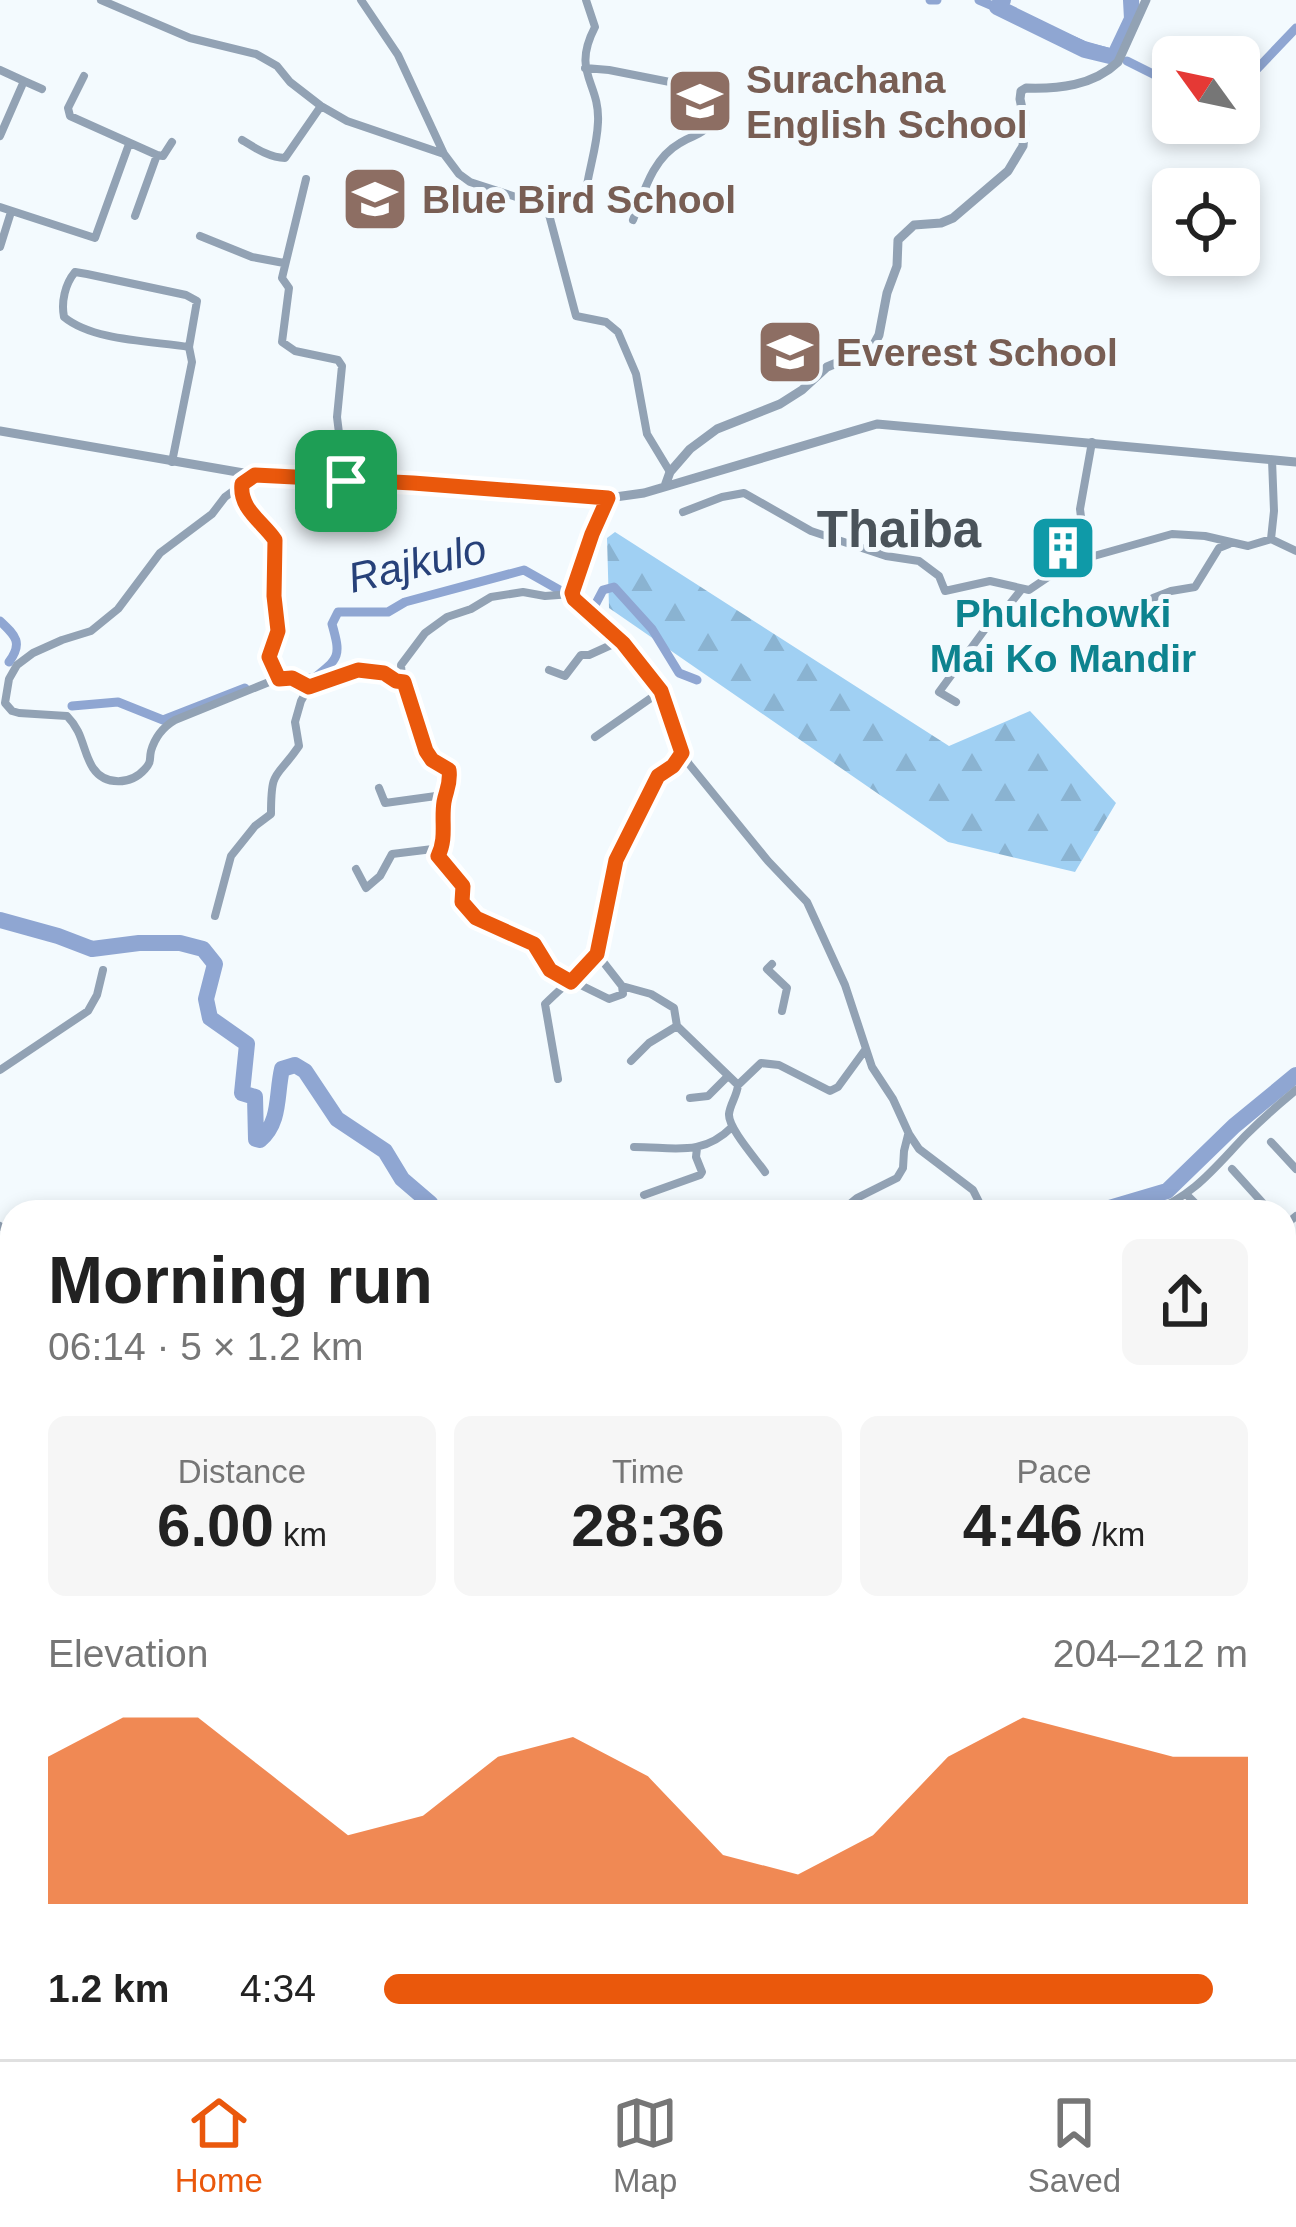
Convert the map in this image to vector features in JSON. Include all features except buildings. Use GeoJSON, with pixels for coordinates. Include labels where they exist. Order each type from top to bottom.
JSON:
{"type":"FeatureCollection","features":[{"type":"Feature","properties":{"kind":"street"},"geometry":{"type":"LineString","coordinates":[[361,0],[398,55],[444,154],[459,174],[470,182],[547,207],[576,316],[606,322],[618,332],[636,374],[647,434],[670,472]]}},
{"type":"Feature","properties":{"kind":"street"},"geometry":{"type":"LineString","coordinates":[[585,200],[599,115],[585,68],[586,45],[595,27],[586,0]]}},
{"type":"Feature","properties":{"kind":"street"},"geometry":{"type":"LineString","coordinates":[[665,486],[670,472],[690,449],[717,429],[780,404],[827,367],[872,349],[897,266],[898,240],[904,232],[914,225],[953,218],[1008,172],[1023,146],[1021,92],[1079,83],[1111,69],[1146,0]]}},
{"type":"Feature","properties":{"kind":"street"},"geometry":{"type":"LineString","coordinates":[[107,1],[190,38],[256,54],[347,121],[444,154]]}},
{"type":"Feature","properties":{"kind":"street"},"geometry":{"type":"LineString","coordinates":[[585,68],[675,83],[672,89],[712,120],[702,135],[681,142],[662,158],[633,220]]}},
{"type":"Feature","properties":{"kind":"street"},"geometry":{"type":"LineString","coordinates":[[0,70],[42,88]]}},
{"type":"Feature","properties":{"kind":"street"},"geometry":{"type":"LineString","coordinates":[[84,76],[68,108],[70,116],[163,156],[172,142]]}},
{"type":"Feature","properties":{"kind":"street"},"geometry":{"type":"LineString","coordinates":[[0,136],[24,81]]}},
{"type":"Feature","properties":{"kind":"street"},"geometry":{"type":"LineString","coordinates":[[242,140],[285,158],[321,106]]}},
{"type":"Feature","properties":{"kind":"street"},"geometry":{"type":"LineString","coordinates":[[0,207],[94,238],[129,144]]}},
{"type":"Feature","properties":{"kind":"street"},"geometry":{"type":"LineString","coordinates":[[135,215],[157,154]]}},
{"type":"Feature","properties":{"kind":"street"},"geometry":{"type":"LineString","coordinates":[[306,179],[284,263],[282,278],[289,288],[282,342],[295,351],[338,360],[342,366],[337,430],[346,456],[346,481]]}},
{"type":"Feature","properties":{"kind":"street"},"geometry":{"type":"LineString","coordinates":[[0,247],[11,212]]}},
{"type":"Feature","properties":{"kind":"street"},"geometry":{"type":"LineString","coordinates":[[200,236],[284,263]]}},
{"type":"Feature","properties":{"kind":"street"},"geometry":{"type":"LineString","coordinates":[[172,462],[192,362],[189,347],[197,301],[87,274],[75,272],[69,279],[62,306],[72,324],[88,332],[189,347]]}},
{"type":"Feature","properties":{"kind":"street"},"geometry":{"type":"LineString","coordinates":[[0,430],[255,475],[608,498],[878,424],[1296,462]]}},
{"type":"Feature","properties":{"kind":"street"},"geometry":{"type":"LineString","coordinates":[[1086,557],[1080,509],[1092,442]]}},
{"type":"Feature","properties":{"kind":"street"},"geometry":{"type":"LineString","coordinates":[[1271,539],[1272,460]]}},
{"type":"Feature","properties":{"kind":"street"},"geometry":{"type":"LineString","coordinates":[[255,475],[160,553],[118,609],[92,631],[47,646],[16,665],[2,698],[12,711],[67,716],[83,738],[91,765],[106,780],[116,782],[134,777],[148,765],[154,742],[168,724],[279,679],[292,678],[309,687]]}},
{"type":"Feature","properties":{"kind":"street"},"geometry":{"type":"LineString","coordinates":[[242,484],[244,503],[275,540],[278,631],[269,657],[279,679]]}},
{"type":"Feature","properties":{"kind":"street"},"geometry":{"type":"LineString","coordinates":[[683,512],[743,493],[811,531],[886,556],[919,561],[939,576],[945,591],[990,580],[1029,590],[1058,569],[1086,557],[1172,534],[1248,546],[1271,539],[1296,551]]}},
{"type":"Feature","properties":{"kind":"street"},"geometry":{"type":"LineString","coordinates":[[608,498],[586,549],[574,599],[603,622],[661,691],[682,753],[807,902],[845,986],[872,1067],[909,1134],[919,1149],[973,1190],[978,1200]]}},
{"type":"Feature","properties":{"kind":"street"},"geometry":{"type":"LineString","coordinates":[[1153,598],[1195,587],[1220,548],[1232,542]]}},
{"type":"Feature","properties":{"kind":"street"},"geometry":{"type":"LineString","coordinates":[[956,702],[940,692],[991,621],[1021,590]]}},
{"type":"Feature","properties":{"kind":"street"},"geometry":{"type":"LineString","coordinates":[[572,593],[491,597],[425,633],[401,665],[426,751],[449,770],[443,848],[438,856],[463,886],[462,902],[476,918],[534,944],[550,970],[608,999],[623,994],[597,954]]}},
{"type":"Feature","properties":{"kind":"street"},"geometry":{"type":"LineString","coordinates":[[549,670],[565,676],[581,655],[620,641]]}},
{"type":"Feature","properties":{"kind":"street"},"geometry":{"type":"LineString","coordinates":[[215,916],[231,856],[271,814],[274,773],[299,746],[295,722],[309,687],[358,670],[384,673],[404,682]]}},
{"type":"Feature","properties":{"kind":"street"},"geometry":{"type":"LineString","coordinates":[[595,737],[661,691]]}},
{"type":"Feature","properties":{"kind":"street"},"geometry":{"type":"LineString","coordinates":[[557,1079],[545,1004],[597,954],[616,860],[658,776],[682,753]]}},
{"type":"Feature","properties":{"kind":"street"},"geometry":{"type":"LineString","coordinates":[[380,788],[385,803],[448,791]]}},
{"type":"Feature","properties":{"kind":"street"},"geometry":{"type":"LineString","coordinates":[[356,869],[366,888],[380,876],[392,854],[443,848]]}},
{"type":"Feature","properties":{"kind":"street"},"geometry":{"type":"LineString","coordinates":[[772,964],[767,969],[787,988],[782,1011]]}},
{"type":"Feature","properties":{"kind":"street"},"geometry":{"type":"LineString","coordinates":[[0,1070],[88,1011],[103,970]]}},
{"type":"Feature","properties":{"kind":"street"},"geometry":{"type":"LineString","coordinates":[[622,986],[651,994],[674,1008],[677,1026],[738,1085]]}},
{"type":"Feature","properties":{"kind":"street"},"geometry":{"type":"LineString","coordinates":[[631,1061],[677,1026]]}},
{"type":"Feature","properties":{"kind":"street"},"geometry":{"type":"LineString","coordinates":[[765,1172],[732,1127],[729,1114],[738,1085],[761,1063],[779,1065],[830,1091],[838,1088],[866,1049]]}},
{"type":"Feature","properties":{"kind":"street"},"geometry":{"type":"LineString","coordinates":[[690,1099],[708,1096],[728,1076]]}},
{"type":"Feature","properties":{"kind":"street"},"geometry":{"type":"LineString","coordinates":[[1179,1200],[1296,1090]]}},
{"type":"Feature","properties":{"kind":"street"},"geometry":{"type":"LineString","coordinates":[[634,1147],[697,1148],[711,1145],[732,1127]]}},
{"type":"Feature","properties":{"kind":"street"},"geometry":{"type":"LineString","coordinates":[[855,1200],[897,1178],[909,1134]]}},
{"type":"Feature","properties":{"kind":"street"},"geometry":{"type":"LineString","coordinates":[[1271,1142],[1296,1169]]}},
{"type":"Feature","properties":{"kind":"street"},"geometry":{"type":"LineString","coordinates":[[644,1196],[700,1175],[697,1148]]}},
{"type":"Feature","properties":{"kind":"street"},"geometry":{"type":"LineString","coordinates":[[1232,1169],[1260,1200]]}},
{"type":"Feature","properties":{"kind":"street"},"geometry":{"type":"LineString","coordinates":[[1186,1194],[1192,1200]]}},
{"type":"Feature","properties":{"kind":"green space"},"geometry":{"type":"Polygon","coordinates":[[[615,532],[949,746],[1030,711],[1116,803],[1075,872],[948,842],[609,608],[607,538],[615,532]]]}},
{"type":"Feature","properties":{"kind":"waterway"},"geometry":{"type":"LineString","coordinates":[[930,0],[937,0]]}},
{"type":"Feature","properties":{"kind":"waterway"},"geometry":{"type":"LineString","coordinates":[[979,0],[1111,53]]}},
{"type":"Feature","properties":{"kind":"waterway"},"geometry":{"type":"LineString","coordinates":[[1003,0],[997,7],[1085,50],[1114,57],[1132,19],[1131,0]]}},
{"type":"Feature","properties":{"kind":"waterway"},"geometry":{"type":"LineString","coordinates":[[1260,66],[1296,28]]}},
{"type":"Feature","properties":{"kind":"waterway"},"geometry":{"type":"LineString","coordinates":[[1127,61],[1152,74]]}},
{"type":"Feature","properties":{"kind":"waterway","name":"Rajkulo"},"geometry":{"type":"LineString","coordinates":[[282,673],[313,679],[329,666],[336,656],[332,624],[338,612],[388,612],[405,602],[524,570],[593,609],[603,590],[614,587],[652,629],[679,673],[697,680]]}},
{"type":"Feature","properties":{"kind":"waterway"},"geometry":{"type":"LineString","coordinates":[[0,621],[16,640],[9,662]]}},
{"type":"Feature","properties":{"kind":"waterway","name":"Rajkulo"},"geometry":{"type":"LineString","coordinates":[[72,706],[118,702],[163,720],[245,688]]}},
{"type":"Feature","properties":{"kind":"waterway"},"geometry":{"type":"LineString","coordinates":[[0,920],[92,949],[139,943],[180,943],[203,949],[215,964],[206,999],[210,1018],[247,1044],[242,1093],[255,1097],[256,1139],[267,1133],[275,1116],[282,1069],[295,1065],[305,1071],[337,1119],[385,1151],[402,1179],[426,1200]]}},
{"type":"Feature","properties":{"kind":"waterway"},"geometry":{"type":"LineString","coordinates":[[1137,1200],[1167,1191],[1296,1075]]}},
{"type":"Feature","properties":{"kind":"place","name":"Surachana English School"},"geometry":{"type":"Point","coordinates":[700,101]}},
{"type":"Feature","properties":{"kind":"place","name":"Blue Bird School"},"geometry":{"type":"Point","coordinates":[375,199]}},
{"type":"Feature","properties":{"kind":"place","name":"Everest School"},"geometry":{"type":"Point","coordinates":[790,352]}},
{"type":"Feature","properties":{"kind":"place","name":"Phulchowki Mai Ko Mandir"},"geometry":{"type":"Point","coordinates":[1063,548]}},
{"type":"Feature","properties":{"kind":"district","name":"Thaiba"},"geometry":{"type":"Point","coordinates":[899,529]}},
{"type":"Feature","properties":{"kind":"route"},"geometry":{"type":"LineString","coordinates":[[255,475],[346,481],[608,498],[572,593],[623,643],[661,691],[682,753],[658,776],[616,860],[597,954],[571,982],[550,970],[534,944],[476,918],[462,902],[463,886],[438,856],[443,848],[449,770],[426,751],[404,682],[373,670],[358,670],[309,687],[292,678],[279,679],[276,673],[269,657],[278,631],[275,540],[244,503],[242,484],[255,475]]}}]}
